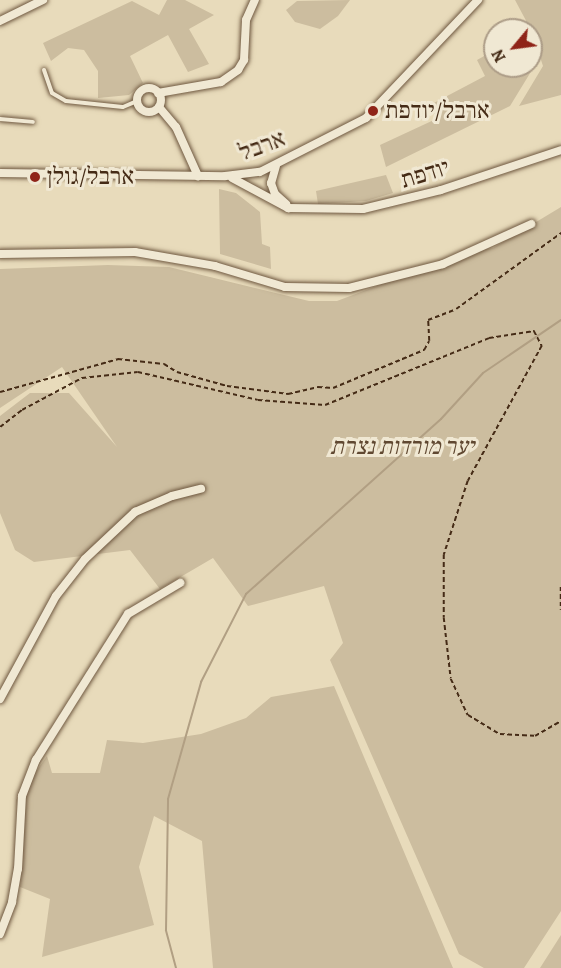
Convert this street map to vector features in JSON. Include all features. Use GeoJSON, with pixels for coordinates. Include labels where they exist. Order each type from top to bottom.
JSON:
{"type":"FeatureCollection","features":[{"type":"Feature","properties":{"kind":"street"},"geometry":{"type":"LineString","coordinates":[[0,21],[43,0]]}},
{"type":"Feature","properties":{"kind":"street"},"geometry":{"type":"LineString","coordinates":[[159,107],[145,111],[137,101],[147,89],[158,93],[221,82],[238,70],[244,60],[246,20],[255,0]]}},
{"type":"Feature","properties":{"kind":"street","name":"ארבל"},"geometry":{"type":"LineString","coordinates":[[0,173],[243,176],[279,164],[366,118],[478,0]]}},
{"type":"Feature","properties":{"kind":"street"},"geometry":{"type":"LineString","coordinates":[[158,93],[159,107],[176,127],[198,176]]}},
{"type":"Feature","properties":{"kind":"street","name":"יודפת"},"geometry":{"type":"LineString","coordinates":[[225,176],[294,209],[330,212],[388,206],[561,150]]}},
{"type":"Feature","properties":{"kind":"street"},"geometry":{"type":"LineString","coordinates":[[279,164],[271,176],[274,194],[294,209]]}},
{"type":"Feature","properties":{"kind":"street"},"geometry":{"type":"LineString","coordinates":[[0,254],[135,252],[215,266],[285,287],[337,289],[384,282],[443,264],[531,224]]}},
{"type":"Feature","properties":{"kind":"street"},"geometry":{"type":"LineString","coordinates":[[0,699],[56,596],[85,559],[135,512],[172,496],[201,489]]}},
{"type":"Feature","properties":{"kind":"street"},"geometry":{"type":"LineString","coordinates":[[0,934],[12,902],[18,869],[22,796],[36,760],[128,614],[180,583]]}},
{"type":"Feature","properties":{"kind":"lane"},"geometry":{"type":"LineString","coordinates":[[44,70],[52,93],[66,101],[123,107],[137,101]]}},
{"type":"Feature","properties":{"kind":"lane"},"geometry":{"type":"LineString","coordinates":[[0,119],[33,122]]}},
{"type":"Feature","properties":{"kind":"path"},"geometry":{"type":"LineString","coordinates":[[0,392],[118,359],[164,364],[177,372],[226,386],[288,394],[318,387],[333,388],[424,350],[429,341],[428,320],[456,309],[561,233]]}},
{"type":"Feature","properties":{"kind":"path"},"geometry":{"type":"LineString","coordinates":[[0,428],[22,410],[82,378],[138,372],[258,400],[325,405],[489,338],[534,331],[542,346],[468,481],[444,555],[444,618],[451,679],[468,715],[500,734],[535,736],[561,721]]}},
{"type":"Feature","properties":{"kind":"path"},"geometry":{"type":"LineString","coordinates":[[561,587],[561,610]]}},
{"type":"Feature","properties":{"kind":"green space"},"geometry":{"type":"Polygon","coordinates":[[[167,0],[185,0],[214,15],[189,29],[209,64],[188,72],[168,35],[130,56],[143,83],[129,95],[98,98],[98,71],[84,50],[68,48],[51,61],[43,43],[132,1],[159,15],[167,0]]]}},
{"type":"Feature","properties":{"kind":"green space"},"geometry":{"type":"Polygon","coordinates":[[[350,0],[338,16],[320,29],[295,22],[286,10],[297,1],[350,0]]]}},
{"type":"Feature","properties":{"kind":"green space"},"geometry":{"type":"Polygon","coordinates":[[[515,0],[561,0],[561,95],[519,106],[536,78],[543,78],[543,18],[525,18],[515,0]]]}},
{"type":"Feature","properties":{"kind":"green space"},"geometry":{"type":"Polygon","coordinates":[[[483,57],[483,72],[477,60],[483,57]]]}},
{"type":"Feature","properties":{"kind":"green space"},"geometry":{"type":"Polygon","coordinates":[[[483,77],[527,78],[510,106],[386,167],[380,145],[436,119],[430,105],[483,77]]]}},
{"type":"Feature","properties":{"kind":"green space"},"geometry":{"type":"Polygon","coordinates":[[[386,175],[393,193],[366,201],[318,204],[316,191],[386,175]]]}},
{"type":"Feature","properties":{"kind":"green space"},"geometry":{"type":"Polygon","coordinates":[[[219,189],[236,193],[260,212],[262,244],[270,247],[271,269],[220,254],[219,189]]]}},
{"type":"Feature","properties":{"kind":"green space","name":"יער מורדות נצרת"},"geometry":{"type":"Polygon","coordinates":[[[561,207],[561,911],[524,968],[484,968],[459,954],[330,660],[343,643],[324,586],[248,606],[213,558],[160,589],[130,550],[34,562],[15,550],[0,513],[0,416],[30,393],[69,393],[117,447],[62,367],[0,408],[0,269],[108,265],[169,267],[309,301],[337,301],[467,252],[493,248],[561,207]]]}},
{"type":"Feature","properties":{"kind":"green space"},"geometry":{"type":"Polygon","coordinates":[[[334,686],[453,968],[213,968],[202,841],[154,816],[139,867],[154,925],[42,957],[50,899],[20,887],[23,848],[16,800],[47,756],[52,773],[100,773],[107,740],[143,743],[201,734],[246,718],[271,697],[334,686]]]}},
{"type":"Feature","properties":{"kind":"green space"},"geometry":{"type":"Polygon","coordinates":[[[561,935],[561,968],[540,968],[561,935]]]}},
{"type":"Feature","properties":{"kind":"waterway"},"geometry":{"type":"LineString","coordinates":[[176,968],[166,930],[168,799],[201,682],[246,594],[441,419],[483,373],[561,320]]}},
{"type":"Feature","properties":{"kind":"place","name":"ארבל/יודפת"},"geometry":{"type":"Point","coordinates":[373,111]}},
{"type":"Feature","properties":{"kind":"place","name":"ארבל/גולן"},"geometry":{"type":"Point","coordinates":[35,177]}}]}
